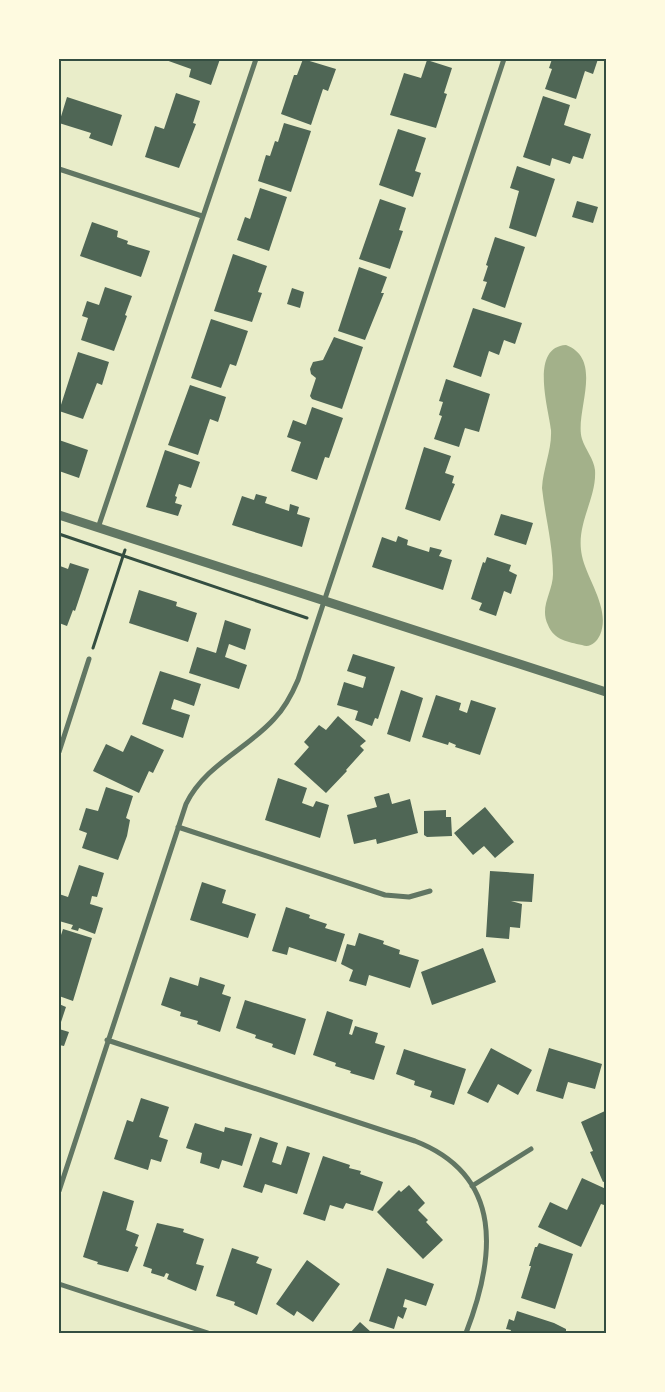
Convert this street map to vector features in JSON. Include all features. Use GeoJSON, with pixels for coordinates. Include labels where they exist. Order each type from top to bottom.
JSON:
{"type":"FeatureCollection","features":[{"type":"Feature","properties":{"kind":"street"},"geometry":{"type":"LineString","coordinates":[[98,528],[256,59]]}},
{"type":"Feature","properties":{"kind":"street"},"geometry":{"type":"LineString","coordinates":[[59,1191],[107,1040],[189,797],[217,765],[264,730],[285,706],[298,680],[504,59]]}},
{"type":"Feature","properties":{"kind":"street"},"geometry":{"type":"LineString","coordinates":[[59,169],[202,216]]}},
{"type":"Feature","properties":{"kind":"street"},"geometry":{"type":"LineString","coordinates":[[59,515],[606,692]]}},
{"type":"Feature","properties":{"kind":"street"},"geometry":{"type":"LineString","coordinates":[[59,752],[89,658]]}},
{"type":"Feature","properties":{"kind":"street"},"geometry":{"type":"LineString","coordinates":[[178,827],[385,895],[409,897],[430,891]]}},
{"type":"Feature","properties":{"kind":"street"},"geometry":{"type":"LineString","coordinates":[[107,1040],[433,1148],[461,1171],[472,1186],[479,1200],[488,1235],[482,1286],[466,1333]]}},
{"type":"Feature","properties":{"kind":"street"},"geometry":{"type":"LineString","coordinates":[[472,1186],[531,1149]]}},
{"type":"Feature","properties":{"kind":"street"},"geometry":{"type":"LineString","coordinates":[[59,1284],[208,1333]]}},
{"type":"Feature","properties":{"kind":"path"},"geometry":{"type":"LineString","coordinates":[[59,534],[317,622]]}},
{"type":"Feature","properties":{"kind":"path"},"geometry":{"type":"LineString","coordinates":[[89,658],[129,538]]}},
{"type":"Feature","properties":{"kind":"shaded area"},"geometry":{"type":"Polygon","coordinates":[[[566,345],[578,352],[584,362],[586,388],[582,415],[582,439],[595,470],[593,491],[581,533],[581,544],[582,556],[603,615],[603,625],[597,640],[588,646],[567,641],[554,634],[548,625],[545,612],[553,574],[552,552],[542,488],[551,437],[545,395],[544,368],[548,356],[555,348],[566,345]]]}},
{"type":"Feature","properties":{"kind":"building"},"geometry":{"type":"Polygon","coordinates":[[[163,59],[220,59],[211,85],[189,77],[191,69],[163,59]]]}},
{"type":"Feature","properties":{"kind":"building"},"geometry":{"type":"Polygon","coordinates":[[[303,59],[336,69],[328,91],[323,89],[311,125],[281,114],[294,75],[297,75],[303,59]]]}},
{"type":"Feature","properties":{"kind":"building"},"geometry":{"type":"Polygon","coordinates":[[[552,59],[598,59],[593,74],[585,71],[576,99],[545,89],[552,69],[549,68],[552,59]]]}},
{"type":"Feature","properties":{"kind":"building"},"geometry":{"type":"Polygon","coordinates":[[[427,60],[452,68],[444,93],[447,94],[436,128],[390,115],[404,73],[421,78],[427,60]]]}},
{"type":"Feature","properties":{"kind":"building"},"geometry":{"type":"Polygon","coordinates":[[[176,93],[200,101],[193,123],[196,124],[179,168],[145,157],[155,126],[164,129],[176,93]]]}},
{"type":"Feature","properties":{"kind":"building"},"geometry":{"type":"Polygon","coordinates":[[[543,96],[570,105],[564,125],[591,134],[583,159],[573,156],[570,164],[552,158],[550,166],[523,157],[543,96]]]}},
{"type":"Feature","properties":{"kind":"building"},"geometry":{"type":"Polygon","coordinates":[[[67,97],[122,115],[112,146],[89,138],[91,133],[59,123],[67,97]]]}},
{"type":"Feature","properties":{"kind":"building"},"geometry":{"type":"Polygon","coordinates":[[[284,123],[311,131],[291,192],[258,181],[266,155],[270,156],[275,141],[278,142],[284,123]]]}},
{"type":"Feature","properties":{"kind":"building"},"geometry":{"type":"Polygon","coordinates":[[[398,129],[426,138],[415,171],[421,173],[413,197],[379,185],[398,129]]]}},
{"type":"Feature","properties":{"kind":"building"},"geometry":{"type":"Polygon","coordinates":[[[517,166],[555,179],[536,237],[509,228],[519,191],[510,188],[517,166]]]}},
{"type":"Feature","properties":{"kind":"building"},"geometry":{"type":"Polygon","coordinates":[[[260,188],[287,197],[269,251],[237,240],[245,217],[250,219],[260,188]]]}},
{"type":"Feature","properties":{"kind":"building"},"geometry":{"type":"Polygon","coordinates":[[[380,199],[406,208],[399,230],[403,231],[390,269],[359,259],[380,199]]]}},
{"type":"Feature","properties":{"kind":"building"},"geometry":{"type":"Polygon","coordinates":[[[577,201],[598,207],[593,223],[572,217],[577,201]]]}},
{"type":"Feature","properties":{"kind":"building"},"geometry":{"type":"Polygon","coordinates":[[[92,222],[118,231],[117,237],[128,241],[127,244],[150,251],[141,277],[80,256],[92,222]]]}},
{"type":"Feature","properties":{"kind":"building"},"geometry":{"type":"Polygon","coordinates":[[[495,237],[525,247],[505,308],[481,299],[487,282],[483,281],[488,266],[486,265],[495,237]]]}},
{"type":"Feature","properties":{"kind":"building"},"geometry":{"type":"Polygon","coordinates":[[[233,254],[267,266],[258,292],[262,293],[252,322],[214,311],[233,254]]]}},
{"type":"Feature","properties":{"kind":"building"},"geometry":{"type":"Polygon","coordinates":[[[359,267],[387,277],[381,293],[384,293],[365,340],[338,331],[359,267]]]}},
{"type":"Feature","properties":{"kind":"building"},"geometry":{"type":"Polygon","coordinates":[[[105,287],[132,296],[114,351],[81,340],[88,318],[82,316],[87,301],[99,305],[105,287]]]}},
{"type":"Feature","properties":{"kind":"building"},"geometry":{"type":"Polygon","coordinates":[[[292,288],[304,292],[300,308],[287,304],[292,288]]]}},
{"type":"Feature","properties":{"kind":"building"},"geometry":{"type":"Polygon","coordinates":[[[473,308],[522,323],[515,344],[504,340],[499,355],[489,351],[481,377],[453,367],[473,308]]]}},
{"type":"Feature","properties":{"kind":"building"},"geometry":{"type":"Polygon","coordinates":[[[211,319],[248,331],[236,366],[230,364],[221,388],[191,378],[211,319]]]}},
{"type":"Feature","properties":{"kind":"building"},"geometry":{"type":"Polygon","coordinates":[[[334,337],[363,347],[342,409],[312,399],[310,396],[316,378],[311,374],[310,369],[313,362],[323,360],[334,337]]]}},
{"type":"Feature","properties":{"kind":"building"},"geometry":{"type":"Polygon","coordinates":[[[78,352],[109,362],[102,385],[97,383],[83,419],[59,411],[78,352]]]}},
{"type":"Feature","properties":{"kind":"building"},"geometry":{"type":"Polygon","coordinates":[[[446,379],[490,394],[479,432],[465,428],[459,447],[434,439],[442,416],[439,415],[443,402],[439,401],[446,379]]]}},
{"type":"Feature","properties":{"kind":"building"},"geometry":{"type":"Polygon","coordinates":[[[190,385],[226,397],[218,422],[210,419],[198,455],[168,445],[190,385]]]}},
{"type":"Feature","properties":{"kind":"building"},"geometry":{"type":"Polygon","coordinates":[[[312,407],[343,418],[329,458],[325,457],[317,480],[291,471],[301,442],[287,437],[293,420],[306,425],[312,407]]]}},
{"type":"Feature","properties":{"kind":"building"},"geometry":{"type":"Polygon","coordinates":[[[59,440],[88,450],[79,478],[59,471],[59,440]]]}},
{"type":"Feature","properties":{"kind":"building"},"geometry":{"type":"Polygon","coordinates":[[[424,447],[451,456],[445,473],[454,476],[452,483],[455,484],[440,521],[405,509],[424,447]]]}},
{"type":"Feature","properties":{"kind":"building"},"geometry":{"type":"Polygon","coordinates":[[[165,450],[200,462],[191,488],[179,484],[175,503],[182,505],[178,516],[146,507],[165,450]]]}},
{"type":"Feature","properties":{"kind":"building"},"geometry":{"type":"Polygon","coordinates":[[[256,494],[267,497],[265,503],[289,511],[290,504],[299,507],[297,514],[310,518],[302,547],[232,525],[242,496],[254,500],[256,494]]]}},
{"type":"Feature","properties":{"kind":"building"},"geometry":{"type":"Polygon","coordinates":[[[501,514],[533,523],[526,545],[494,535],[501,514]]]}},
{"type":"Feature","properties":{"kind":"building"},"geometry":{"type":"Polygon","coordinates":[[[398,536],[408,540],[407,545],[429,552],[430,547],[442,550],[439,556],[452,560],[443,590],[372,567],[382,537],[396,542],[398,536]]]}},
{"type":"Feature","properties":{"kind":"building"},"geometry":{"type":"Polygon","coordinates":[[[487,557],[511,565],[509,571],[517,575],[511,594],[504,591],[496,616],[479,610],[482,603],[471,599],[483,562],[485,563],[487,557]]]}},
{"type":"Feature","properties":{"kind":"building"},"geometry":{"type":"Polygon","coordinates":[[[70,563],[89,569],[75,611],[73,610],[67,626],[59,623],[59,570],[60,566],[68,569],[70,563]]]}},
{"type":"Feature","properties":{"kind":"building"},"geometry":{"type":"Polygon","coordinates":[[[139,590],[177,602],[176,606],[197,613],[188,642],[129,623],[139,590]]]}},
{"type":"Feature","properties":{"kind":"building"},"geometry":{"type":"Polygon","coordinates":[[[225,620],[251,629],[245,650],[229,644],[225,657],[247,665],[239,689],[189,673],[197,647],[216,653],[225,620]]]}},
{"type":"Feature","properties":{"kind":"building"},"geometry":{"type":"Polygon","coordinates":[[[353,654],[395,667],[378,719],[375,718],[372,726],[355,720],[358,711],[337,705],[344,682],[363,688],[366,677],[347,671],[353,654]]]}},
{"type":"Feature","properties":{"kind":"building"},"geometry":{"type":"Polygon","coordinates":[[[160,671],[201,684],[194,706],[174,699],[171,709],[190,715],[183,738],[142,724],[160,671]]]}},
{"type":"Feature","properties":{"kind":"building"},"geometry":{"type":"Polygon","coordinates":[[[401,690],[423,698],[410,742],[387,734],[401,690]]]}},
{"type":"Feature","properties":{"kind":"building"},"geometry":{"type":"Polygon","coordinates":[[[436,695],[461,703],[459,710],[467,713],[471,700],[496,708],[480,755],[455,747],[456,745],[449,742],[448,745],[422,737],[436,695]]]}},
{"type":"Feature","properties":{"kind":"building"},"geometry":{"type":"Polygon","coordinates":[[[338,716],[366,741],[360,746],[364,750],[326,793],[294,764],[309,747],[304,742],[319,725],[326,730],[338,716]]]}},
{"type":"Feature","properties":{"kind":"building"},"geometry":{"type":"Polygon","coordinates":[[[131,735],[164,750],[153,773],[149,771],[139,793],[93,771],[106,744],[123,752],[131,735]]]}},
{"type":"Feature","properties":{"kind":"building"},"geometry":{"type":"Polygon","coordinates":[[[278,778],[307,788],[302,803],[313,807],[316,801],[329,805],[320,838],[265,820],[278,778]]]}},
{"type":"Feature","properties":{"kind":"building"},"geometry":{"type":"Polygon","coordinates":[[[106,787],[133,796],[126,818],[130,820],[127,836],[118,860],[82,848],[87,833],[79,830],[86,808],[98,811],[106,787]]]}},
{"type":"Feature","properties":{"kind":"building"},"geometry":{"type":"Polygon","coordinates":[[[389,793],[392,804],[410,799],[418,833],[377,844],[376,839],[354,844],[347,815],[377,807],[374,797],[389,793]]]}},
{"type":"Feature","properties":{"kind":"building"},"geometry":{"type":"Polygon","coordinates":[[[485,807],[514,842],[495,858],[484,846],[473,855],[454,833],[485,807]]]}},
{"type":"Feature","properties":{"kind":"building"},"geometry":{"type":"Polygon","coordinates":[[[446,810],[446,817],[451,817],[452,836],[427,837],[424,835],[424,811],[446,810]]]}},
{"type":"Feature","properties":{"kind":"building"},"geometry":{"type":"Polygon","coordinates":[[[79,865],[104,873],[97,897],[92,896],[90,904],[103,908],[95,934],[79,928],[78,931],[71,929],[73,925],[59,921],[59,894],[68,897],[79,865]]]}},
{"type":"Feature","properties":{"kind":"building"},"geometry":{"type":"Polygon","coordinates":[[[490,871],[534,874],[532,902],[511,901],[522,904],[520,928],[510,927],[509,939],[486,937],[490,871]]]}},
{"type":"Feature","properties":{"kind":"building"},"geometry":{"type":"Polygon","coordinates":[[[202,882],[226,890],[222,903],[256,914],[248,938],[190,920],[202,882]]]}},
{"type":"Feature","properties":{"kind":"building"},"geometry":{"type":"Polygon","coordinates":[[[286,907],[310,915],[309,918],[327,924],[325,928],[345,934],[336,962],[289,947],[287,955],[272,951],[286,907]]]}},
{"type":"Feature","properties":{"kind":"building"},"geometry":{"type":"Polygon","coordinates":[[[63,929],[92,938],[73,1001],[59,996],[59,941],[63,929]]]}},
{"type":"Feature","properties":{"kind":"building"},"geometry":{"type":"Polygon","coordinates":[[[359,933],[384,941],[383,944],[400,950],[399,954],[419,960],[410,988],[369,975],[366,986],[349,981],[353,970],[341,964],[347,944],[355,946],[359,933]]]}},
{"type":"Feature","properties":{"kind":"building"},"geometry":{"type":"Polygon","coordinates":[[[483,948],[496,982],[432,1005],[421,972],[483,948]]]}},
{"type":"Feature","properties":{"kind":"building"},"geometry":{"type":"Polygon","coordinates":[[[170,977],[198,986],[200,977],[225,985],[222,994],[231,997],[220,1032],[197,1024],[198,1021],[180,1016],[181,1012],[161,1005],[170,977]]]}},
{"type":"Feature","properties":{"kind":"building"},"geometry":{"type":"Polygon","coordinates":[[[245,1000],[306,1019],[295,1055],[272,1047],[273,1044],[255,1038],[256,1035],[236,1028],[245,1000]]]}},
{"type":"Feature","properties":{"kind":"building"},"geometry":{"type":"Polygon","coordinates":[[[59,1004],[66,1007],[59,1028],[59,1004]]]}},
{"type":"Feature","properties":{"kind":"building"},"geometry":{"type":"Polygon","coordinates":[[[327,1011],[353,1020],[349,1034],[352,1035],[355,1026],[378,1033],[375,1043],[385,1046],[374,1080],[350,1073],[351,1071],[335,1066],[336,1063],[313,1055],[327,1011]]]}},
{"type":"Feature","properties":{"kind":"building"},"geometry":{"type":"Polygon","coordinates":[[[59,1029],[69,1032],[64,1046],[59,1045],[59,1029]]]}},
{"type":"Feature","properties":{"kind":"building"},"geometry":{"type":"Polygon","coordinates":[[[491,1048],[532,1070],[518,1095],[498,1084],[488,1103],[467,1093],[491,1048]]]}},
{"type":"Feature","properties":{"kind":"building"},"geometry":{"type":"Polygon","coordinates":[[[549,1048],[602,1064],[595,1089],[568,1082],[563,1099],[536,1091],[549,1048]]]}},
{"type":"Feature","properties":{"kind":"building"},"geometry":{"type":"Polygon","coordinates":[[[404,1049],[466,1069],[454,1105],[430,1097],[432,1091],[414,1085],[415,1081],[396,1074],[404,1049]]]}},
{"type":"Feature","properties":{"kind":"building"},"geometry":{"type":"Polygon","coordinates":[[[141,1098],[169,1107],[159,1137],[168,1140],[161,1162],[151,1159],[148,1170],[114,1159],[127,1120],[133,1122],[141,1098]]]}},
{"type":"Feature","properties":{"kind":"building"},"geometry":{"type":"Polygon","coordinates":[[[605,1111],[606,1181],[603,1182],[590,1152],[593,1151],[581,1122],[605,1111]]]}},
{"type":"Feature","properties":{"kind":"building"},"geometry":{"type":"Polygon","coordinates":[[[195,1123],[224,1132],[225,1127],[252,1134],[242,1166],[222,1160],[219,1169],[200,1163],[202,1153],[186,1148],[195,1123]]]}},
{"type":"Feature","properties":{"kind":"building"},"geometry":{"type":"Polygon","coordinates":[[[260,1137],[278,1143],[272,1162],[281,1165],[287,1146],[310,1153],[297,1194],[265,1184],[262,1193],[243,1187],[260,1137]]]}},
{"type":"Feature","properties":{"kind":"building"},"geometry":{"type":"Polygon","coordinates":[[[323,1156],[350,1165],[349,1168],[361,1171],[360,1174],[383,1182],[373,1211],[346,1203],[343,1209],[330,1205],[325,1221],[303,1214],[323,1156]]]}},
{"type":"Feature","properties":{"kind":"building"},"geometry":{"type":"Polygon","coordinates":[[[582,1178],[606,1189],[606,1200],[604,1205],[601,1204],[581,1247],[538,1227],[550,1202],[567,1210],[582,1178]]]}},
{"type":"Feature","properties":{"kind":"building"},"geometry":{"type":"Polygon","coordinates":[[[409,1185],[425,1203],[418,1210],[428,1220],[426,1222],[443,1240],[423,1259],[377,1212],[399,1190],[401,1192],[409,1185]]]}},
{"type":"Feature","properties":{"kind":"building"},"geometry":{"type":"Polygon","coordinates":[[[103,1191],[134,1201],[126,1230],[139,1235],[135,1246],[138,1247],[128,1272],[97,1264],[98,1262],[83,1257],[103,1191]]]}},
{"type":"Feature","properties":{"kind":"building"},"geometry":{"type":"Polygon","coordinates":[[[157,1223],[184,1229],[183,1232],[204,1239],[196,1264],[204,1266],[196,1291],[167,1279],[169,1274],[166,1273],[164,1277],[151,1273],[152,1269],[143,1266],[157,1223]]]}},
{"type":"Feature","properties":{"kind":"building"},"geometry":{"type":"Polygon","coordinates":[[[539,1243],[573,1254],[555,1309],[521,1298],[535,1247],[539,1243]]]}},
{"type":"Feature","properties":{"kind":"building"},"geometry":{"type":"Polygon","coordinates":[[[232,1248],[259,1257],[256,1263],[272,1269],[257,1315],[234,1305],[235,1302],[216,1296],[232,1248]]]}},
{"type":"Feature","properties":{"kind":"building"},"geometry":{"type":"Polygon","coordinates":[[[307,1260],[340,1284],[313,1322],[297,1311],[294,1316],[276,1304],[307,1260]]]}},
{"type":"Feature","properties":{"kind":"building"},"geometry":{"type":"Polygon","coordinates":[[[387,1268],[434,1284],[426,1306],[405,1299],[403,1307],[407,1308],[403,1319],[398,1316],[394,1329],[369,1321],[387,1268]]]}},
{"type":"Feature","properties":{"kind":"building"},"geometry":{"type":"Polygon","coordinates":[[[517,1311],[554,1323],[566,1329],[566,1333],[510,1333],[511,1330],[506,1329],[509,1319],[514,1321],[517,1311]]]}},
{"type":"Feature","properties":{"kind":"building"},"geometry":{"type":"Polygon","coordinates":[[[360,1322],[372,1333],[350,1333],[360,1322]]]}}]}
